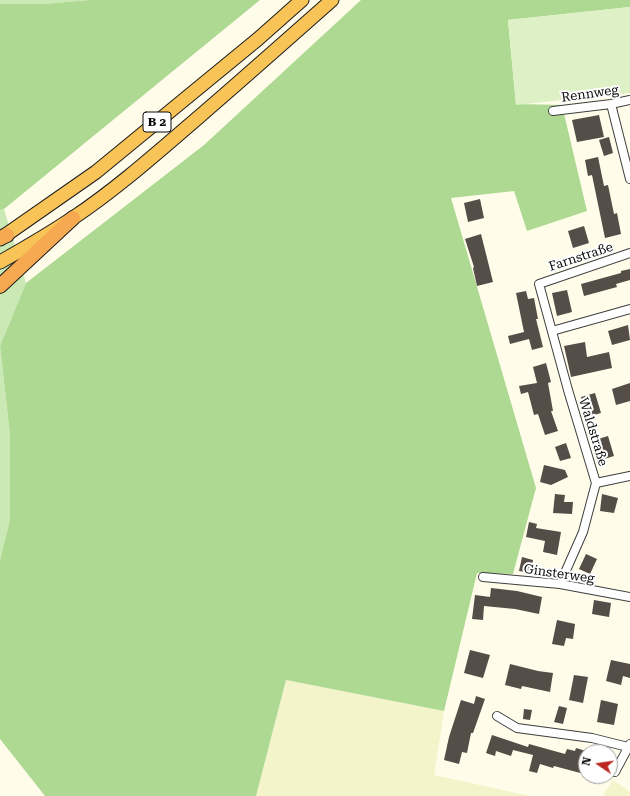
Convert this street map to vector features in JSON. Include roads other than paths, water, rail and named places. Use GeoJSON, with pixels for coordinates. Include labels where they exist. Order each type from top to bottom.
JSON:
{"type":"FeatureCollection","features":[{"type":"Feature","properties":{"kind":"highway","name":"B 2"},"geometry":{"type":"LineString","coordinates":[[2,238],[96,172],[258,39],[302,0]]}},
{"type":"Feature","properties":{"kind":"highway","name":"B 2"},"geometry":{"type":"LineString","coordinates":[[0,262],[73,218],[107,193],[274,53],[332,0]]}},
{"type":"Feature","properties":{"kind":"highway"},"geometry":{"type":"LineString","coordinates":[[0,286],[73,218]]}},
{"type":"Feature","properties":{"kind":"street","name":"Rennweg"},"geometry":{"type":"LineString","coordinates":[[553,111],[611,104],[630,100]]}},
{"type":"Feature","properties":{"kind":"street"},"geometry":{"type":"LineString","coordinates":[[611,104],[630,179]]}},
{"type":"Feature","properties":{"kind":"street","name":"Farnstraße"},"geometry":{"type":"LineString","coordinates":[[539,284],[630,253]]}},
{"type":"Feature","properties":{"kind":"street","name":"Waldstraße"},"geometry":{"type":"LineString","coordinates":[[539,284],[568,390],[596,483],[583,532],[560,584]]}},
{"type":"Feature","properties":{"kind":"street"},"geometry":{"type":"LineString","coordinates":[[552,331],[630,309]]}},
{"type":"Feature","properties":{"kind":"street"},"geometry":{"type":"LineString","coordinates":[[596,483],[630,476]]}},
{"type":"Feature","properties":{"kind":"street","name":"Ginsterweg"},"geometry":{"type":"LineString","coordinates":[[484,577],[560,584],[630,597]]}},
{"type":"Feature","properties":{"kind":"street"},"geometry":{"type":"LineString","coordinates":[[497,716],[517,728],[592,738],[629,745],[618,765]]}}]}
